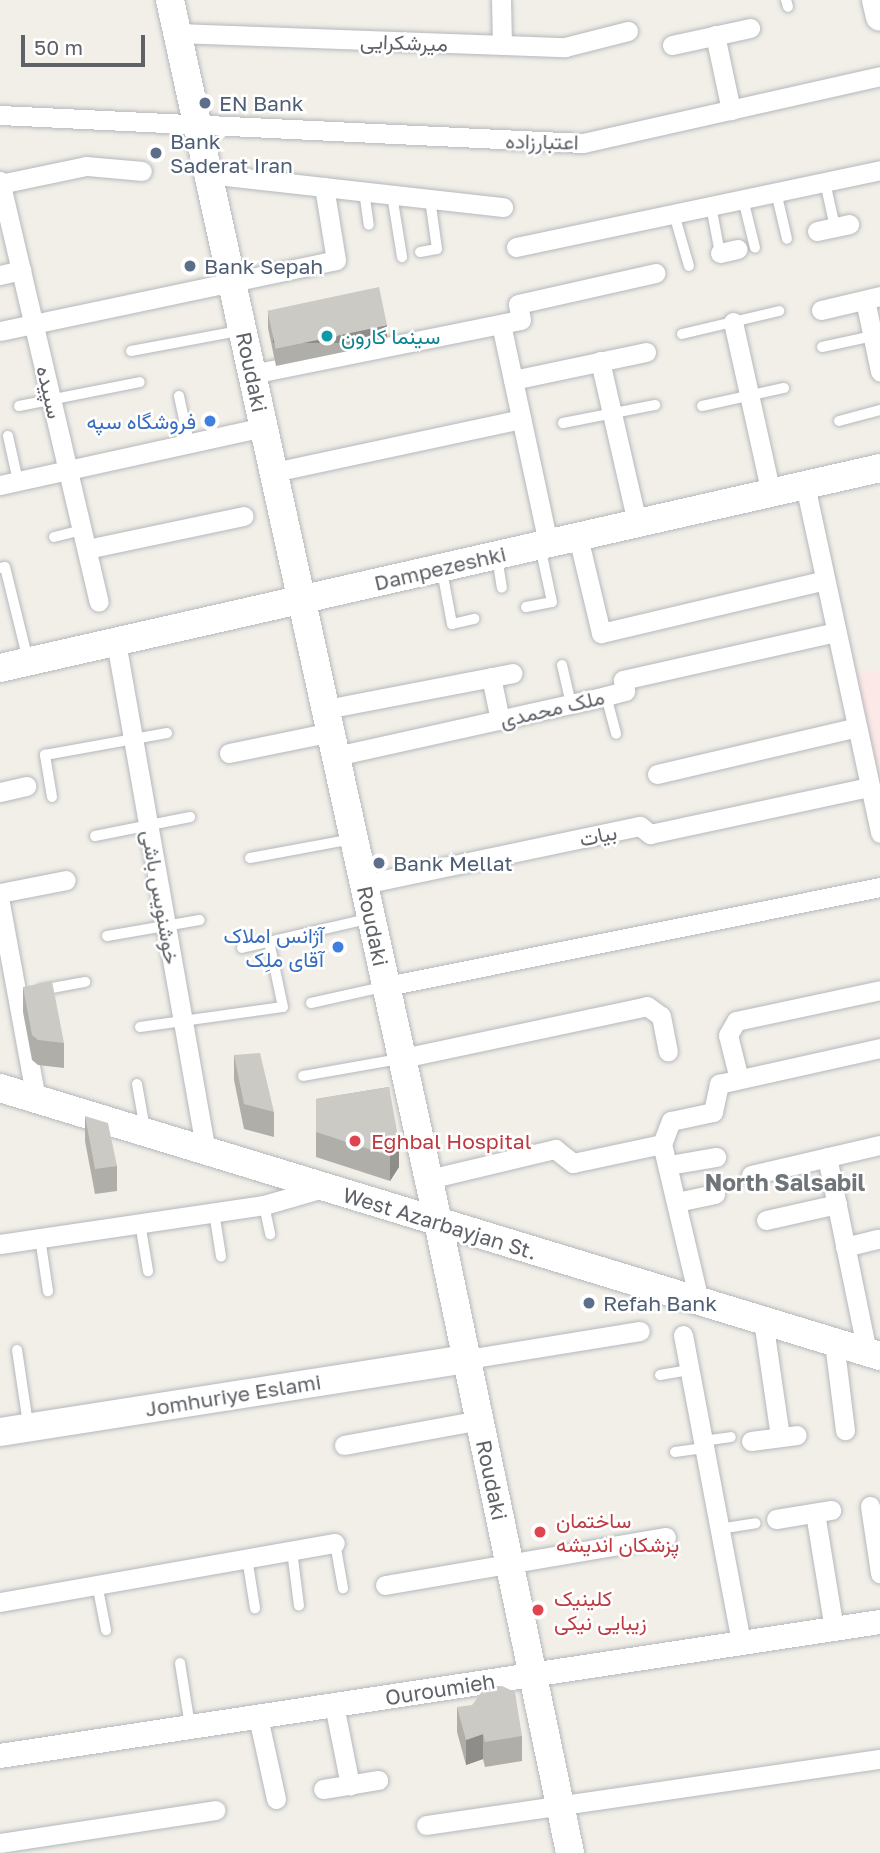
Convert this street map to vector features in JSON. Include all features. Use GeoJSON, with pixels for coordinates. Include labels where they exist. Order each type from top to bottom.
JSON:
{"type":"FeatureCollection","features":[{"type":"Feature","properties":{"kind":"main road","name":"Roudaki"},"geometry":{"type":"LineString","coordinates":[[170,0],[429,1179],[570,1853]]}},
{"type":"Feature","properties":{"kind":"main road"},"geometry":{"type":"LineString","coordinates":[[876,0],[880,17]]}},
{"type":"Feature","properties":{"kind":"main road","name":"Dampezeshki"},"geometry":{"type":"LineString","coordinates":[[0,668],[880,468]]}},
{"type":"Feature","properties":{"kind":"main road","name":"West Azarbayjan St."},"geometry":{"type":"LineString","coordinates":[[0,1088],[874,1354]]}},
{"type":"Feature","properties":{"kind":"main road","name":"Jomhuriye Eslami"},"geometry":{"type":"LineString","coordinates":[[0,1432],[467,1359]]}},
{"type":"Feature","properties":{"kind":"street"},"geometry":{"type":"LineString","coordinates":[[501,0],[502,46]]}},
{"type":"Feature","properties":{"kind":"street"},"geometry":{"type":"LineString","coordinates":[[672,45],[750,28]]}},
{"type":"Feature","properties":{"kind":"street","name":"میرشکرایی"},"geometry":{"type":"LineString","coordinates":[[177,33],[565,47],[628,31]]}},
{"type":"Feature","properties":{"kind":"street"},"geometry":{"type":"LineString","coordinates":[[715,35],[731,110]]}},
{"type":"Feature","properties":{"kind":"street","name":"اعتبارزاده"},"geometry":{"type":"LineString","coordinates":[[0,115],[570,143],[880,76]]}},
{"type":"Feature","properties":{"kind":"street"},"geometry":{"type":"LineString","coordinates":[[0,183],[86,166],[142,171]]}},
{"type":"Feature","properties":{"kind":"street"},"geometry":{"type":"LineString","coordinates":[[516,247],[880,170]]}},
{"type":"Feature","properties":{"kind":"street"},"geometry":{"type":"LineString","coordinates":[[208,174],[503,207]]}},
{"type":"Feature","properties":{"kind":"street","name":"سپیده"},"geometry":{"type":"LineString","coordinates":[[0,183],[99,602]]}},
{"type":"Feature","properties":{"kind":"street"},"geometry":{"type":"LineString","coordinates":[[0,331],[231,279],[336,260],[324,187]]}},
{"type":"Feature","properties":{"kind":"street"},"geometry":{"type":"LineString","coordinates":[[0,275],[21,270]]}},
{"type":"Feature","properties":{"kind":"street"},"geometry":{"type":"LineString","coordinates":[[252,374],[522,320],[518,304],[656,272]]}},
{"type":"Feature","properties":{"kind":"street"},"geometry":{"type":"LineString","coordinates":[[821,310],[873,298],[873,336],[880,371]]}},
{"type":"Feature","properties":{"kind":"street"},"geometry":{"type":"LineString","coordinates":[[733,322],[771,493]]}},
{"type":"Feature","properties":{"kind":"street"},"geometry":{"type":"LineString","coordinates":[[500,324],[544,544]]}},
{"type":"Feature","properties":{"kind":"street"},"geometry":{"type":"LineString","coordinates":[[513,380],[646,352]]}},
{"type":"Feature","properties":{"kind":"street"},"geometry":{"type":"LineString","coordinates":[[600,361],[637,523]]}},
{"type":"Feature","properties":{"kind":"street"},"geometry":{"type":"LineString","coordinates":[[274,472],[521,419]]}},
{"type":"Feature","properties":{"kind":"street"},"geometry":{"type":"LineString","coordinates":[[9,483],[264,426]]}},
{"type":"Feature","properties":{"kind":"street"},"geometry":{"type":"LineString","coordinates":[[804,485],[880,833]]}},
{"type":"Feature","properties":{"kind":"street"},"geometry":{"type":"LineString","coordinates":[[87,549],[244,516]]}},
{"type":"Feature","properties":{"kind":"street"},"geometry":{"type":"LineString","coordinates":[[578,537],[601,633],[825,580]]}},
{"type":"Feature","properties":{"kind":"street","name":"ملک محمدی"},"geometry":{"type":"LineString","coordinates":[[331,733],[500,720],[625,691],[623,680],[836,632]]}},
{"type":"Feature","properties":{"kind":"street","name":"خوشنویس باشی"},"geometry":{"type":"LineString","coordinates":[[116,642],[206,1152]]}},
{"type":"Feature","properties":{"kind":"street"},"geometry":{"type":"LineString","coordinates":[[229,753],[331,733],[491,677],[513,673]]}},
{"type":"Feature","properties":{"kind":"street"},"geometry":{"type":"LineString","coordinates":[[491,677],[500,720]]}},
{"type":"Feature","properties":{"kind":"street"},"geometry":{"type":"LineString","coordinates":[[657,774],[857,727]]}},
{"type":"Feature","properties":{"kind":"street"},"geometry":{"type":"LineString","coordinates":[[0,792],[26,786]]}},
{"type":"Feature","properties":{"kind":"street","name":"بیات"},"geometry":{"type":"LineString","coordinates":[[364,884],[640,826],[650,834],[870,787]]}},
{"type":"Feature","properties":{"kind":"street"},"geometry":{"type":"LineString","coordinates":[[0,893],[66,880]]}},
{"type":"Feature","properties":{"kind":"street"},"geometry":{"type":"LineString","coordinates":[[387,986],[880,887]]}},
{"type":"Feature","properties":{"kind":"street"},"geometry":{"type":"LineString","coordinates":[[0,903],[4,947],[17,995],[36,1099]]}},
{"type":"Feature","properties":{"kind":"street"},"geometry":{"type":"LineString","coordinates":[[739,1079],[728,1035],[736,1021],[880,990]]}},
{"type":"Feature","properties":{"kind":"street"},"geometry":{"type":"LineString","coordinates":[[402,1058],[648,1006],[661,1017],[668,1051]]}},
{"type":"Feature","properties":{"kind":"street"},"geometry":{"type":"LineString","coordinates":[[699,1301],[662,1144],[671,1121],[713,1112],[716,1086],[880,1048]]}},
{"type":"Feature","properties":{"kind":"street"},"geometry":{"type":"LineString","coordinates":[[429,1179],[555,1149],[573,1163],[662,1144]]}},
{"type":"Feature","properties":{"kind":"street"},"geometry":{"type":"LineString","coordinates":[[751,1175],[880,1145]]}},
{"type":"Feature","properties":{"kind":"street"},"geometry":{"type":"LineString","coordinates":[[669,1165],[716,1157]]}},
{"type":"Feature","properties":{"kind":"street"},"geometry":{"type":"LineString","coordinates":[[827,1157],[845,1247],[874,1354]]}},
{"type":"Feature","properties":{"kind":"street"},"geometry":{"type":"LineString","coordinates":[[0,1244],[264,1205],[323,1188]]}},
{"type":"Feature","properties":{"kind":"street"},"geometry":{"type":"LineString","coordinates":[[677,1202],[715,1194]]}},
{"type":"Feature","properties":{"kind":"street"},"geometry":{"type":"LineString","coordinates":[[766,1220],[836,1204]]}},
{"type":"Feature","properties":{"kind":"street"},"geometry":{"type":"LineString","coordinates":[[845,1247],[878,1239]]}},
{"type":"Feature","properties":{"kind":"street"},"geometry":{"type":"LineString","coordinates":[[751,1441],[789,1436],[763,1320]]}},
{"type":"Feature","properties":{"kind":"street"},"geometry":{"type":"LineString","coordinates":[[467,1359],[640,1331]]}},
{"type":"Feature","properties":{"kind":"street"},"geometry":{"type":"LineString","coordinates":[[682,1335],[741,1643]]}},
{"type":"Feature","properties":{"kind":"street"},"geometry":{"type":"LineString","coordinates":[[834,1342],[845,1430]]}},
{"type":"Feature","properties":{"kind":"street"},"geometry":{"type":"LineString","coordinates":[[344,1445],[480,1420]]}},
{"type":"Feature","properties":{"kind":"street"},"geometry":{"type":"LineString","coordinates":[[870,1506],[880,1573]]}},
{"type":"Feature","properties":{"kind":"street"},"geometry":{"type":"LineString","coordinates":[[766,1521],[823,1512],[834,1629]]}},
{"type":"Feature","properties":{"kind":"street"},"geometry":{"type":"LineString","coordinates":[[385,1584],[666,1536]]}},
{"type":"Feature","properties":{"kind":"street"},"geometry":{"type":"LineString","coordinates":[[0,1602],[335,1543]]}},
{"type":"Feature","properties":{"kind":"street","name":"Ouroumieh"},"geometry":{"type":"LineString","coordinates":[[0,1756],[880,1622]]}},
{"type":"Feature","properties":{"kind":"street"},"geometry":{"type":"LineString","coordinates":[[334,1705],[350,1784]]}},
{"type":"Feature","properties":{"kind":"street"},"geometry":{"type":"LineString","coordinates":[[258,1717],[276,1799]]}},
{"type":"Feature","properties":{"kind":"street"},"geometry":{"type":"LineString","coordinates":[[426,1825],[560,1808],[880,1759]]}},
{"type":"Feature","properties":{"kind":"street"},"geometry":{"type":"LineString","coordinates":[[323,1789],[378,1780]]}},
{"type":"Feature","properties":{"kind":"street"},"geometry":{"type":"LineString","coordinates":[[0,1843],[215,1810]]}},
{"type":"Feature","properties":{"kind":"lane"},"geometry":{"type":"LineString","coordinates":[[825,182],[834,227]]}},
{"type":"Feature","properties":{"kind":"lane"},"geometry":{"type":"LineString","coordinates":[[364,191],[369,225]]}},
{"type":"Feature","properties":{"kind":"lane"},"geometry":{"type":"LineString","coordinates":[[776,192],[788,239]]}},
{"type":"Feature","properties":{"kind":"lane"},"geometry":{"type":"LineString","coordinates":[[392,195],[402,257]]}},
{"type":"Feature","properties":{"kind":"lane"},"geometry":{"type":"LineString","coordinates":[[420,252],[438,249],[430,199]]}},
{"type":"Feature","properties":{"kind":"lane"},"geometry":{"type":"LineString","coordinates":[[710,206],[738,250],[743,199]]}},
{"type":"Feature","properties":{"kind":"lane"},"geometry":{"type":"LineString","coordinates":[[674,214],[689,266]]}},
{"type":"Feature","properties":{"kind":"lane"},"geometry":{"type":"LineString","coordinates":[[682,334],[779,312]]}},
{"type":"Feature","properties":{"kind":"lane"},"geometry":{"type":"LineString","coordinates":[[131,351],[243,330]]}},
{"type":"Feature","properties":{"kind":"lane"},"geometry":{"type":"LineString","coordinates":[[822,347],[873,336]]}},
{"type":"Feature","properties":{"kind":"lane"},"geometry":{"type":"LineString","coordinates":[[19,406],[139,383]]}},
{"type":"Feature","properties":{"kind":"lane"},"geometry":{"type":"LineString","coordinates":[[702,406],[784,388]]}},
{"type":"Feature","properties":{"kind":"lane"},"geometry":{"type":"LineString","coordinates":[[179,396],[190,443]]}},
{"type":"Feature","properties":{"kind":"lane"},"geometry":{"type":"LineString","coordinates":[[563,423],[655,405]]}},
{"type":"Feature","properties":{"kind":"lane"},"geometry":{"type":"LineString","coordinates":[[839,421],[880,410]]}},
{"type":"Feature","properties":{"kind":"lane"},"geometry":{"type":"LineString","coordinates":[[8,436],[9,483]]}},
{"type":"Feature","properties":{"kind":"lane"},"geometry":{"type":"LineString","coordinates":[[54,537],[82,530]]}},
{"type":"Feature","properties":{"kind":"lane"},"geometry":{"type":"LineString","coordinates":[[526,607],[552,602],[544,544]]}},
{"type":"Feature","properties":{"kind":"lane"},"geometry":{"type":"LineString","coordinates":[[496,555],[502,588]]}},
{"type":"Feature","properties":{"kind":"lane"},"geometry":{"type":"LineString","coordinates":[[441,566],[452,624],[474,619]]}},
{"type":"Feature","properties":{"kind":"lane"},"geometry":{"type":"LineString","coordinates":[[0,568],[5,567],[29,662]]}},
{"type":"Feature","properties":{"kind":"lane"},"geometry":{"type":"LineString","coordinates":[[562,666],[571,704]]}},
{"type":"Feature","properties":{"kind":"lane"},"geometry":{"type":"LineString","coordinates":[[606,696],[616,734]]}},
{"type":"Feature","properties":{"kind":"lane"},"geometry":{"type":"LineString","coordinates":[[52,797],[45,755],[167,733]]}},
{"type":"Feature","properties":{"kind":"lane"},"geometry":{"type":"LineString","coordinates":[[95,836],[190,817]]}},
{"type":"Feature","properties":{"kind":"lane"},"geometry":{"type":"LineString","coordinates":[[250,858],[354,838]]}},
{"type":"Feature","properties":{"kind":"lane"},"geometry":{"type":"LineString","coordinates":[[242,948],[372,918]]}},
{"type":"Feature","properties":{"kind":"lane"},"geometry":{"type":"LineString","coordinates":[[107,936],[201,920]]}},
{"type":"Feature","properties":{"kind":"lane"},"geometry":{"type":"LineString","coordinates":[[140,1027],[283,1007],[269,941]]}},
{"type":"Feature","properties":{"kind":"lane"},"geometry":{"type":"LineString","coordinates":[[17,995],[85,982]]}},
{"type":"Feature","properties":{"kind":"lane"},"geometry":{"type":"LineString","coordinates":[[311,1003],[387,986]]}},
{"type":"Feature","properties":{"kind":"lane"},"geometry":{"type":"LineString","coordinates":[[303,1076],[402,1058]]}},
{"type":"Feature","properties":{"kind":"lane"},"geometry":{"type":"LineString","coordinates":[[137,1084],[146,1133]]}},
{"type":"Feature","properties":{"kind":"lane"},"geometry":{"type":"LineString","coordinates":[[264,1205],[270,1234]]}},
{"type":"Feature","properties":{"kind":"lane"},"geometry":{"type":"LineString","coordinates":[[214,1212],[222,1256]]}},
{"type":"Feature","properties":{"kind":"lane"},"geometry":{"type":"LineString","coordinates":[[140,1223],[148,1271]]}},
{"type":"Feature","properties":{"kind":"lane"},"geometry":{"type":"LineString","coordinates":[[40,1238],[48,1290]]}},
{"type":"Feature","properties":{"kind":"lane"},"geometry":{"type":"LineString","coordinates":[[18,1350],[28,1428]]}},
{"type":"Feature","properties":{"kind":"lane"},"geometry":{"type":"LineString","coordinates":[[660,1375],[689,1370]]}},
{"type":"Feature","properties":{"kind":"lane"},"geometry":{"type":"LineString","coordinates":[[675,1452],[731,1437]]}},
{"type":"Feature","properties":{"kind":"lane"},"geometry":{"type":"LineString","coordinates":[[719,1529],[766,1521]]}},
{"type":"Feature","properties":{"kind":"lane"},"geometry":{"type":"LineString","coordinates":[[335,1543],[342,1588]]}},
{"type":"Feature","properties":{"kind":"lane"},"geometry":{"type":"LineString","coordinates":[[292,1550],[299,1606]]}},
{"type":"Feature","properties":{"kind":"lane"},"geometry":{"type":"LineString","coordinates":[[247,1558],[255,1608]]}},
{"type":"Feature","properties":{"kind":"lane"},"geometry":{"type":"LineString","coordinates":[[97,1584],[106,1630]]}},
{"type":"Feature","properties":{"kind":"lane"},"geometry":{"type":"LineString","coordinates":[[180,1663],[190,1727]]}},
{"type":"Feature","properties":{"kind":"shaded area"},"geometry":{"type":"Polygon","coordinates":[[[880,669],[880,795],[854,675],[880,669]]]}},
{"type":"Feature","properties":{"kind":"building"},"geometry":{"type":"Polygon","coordinates":[[[379,287],[387,325],[276,349],[267,311],[379,287]]]}},
{"type":"Feature","properties":{"kind":"building"},"geometry":{"type":"Polygon","coordinates":[[[52,981],[64,1043],[38,1040],[32,1035],[23,987],[52,981]]]}},
{"type":"Feature","properties":{"kind":"building"},"geometry":{"type":"Polygon","coordinates":[[[260,1053],[274,1112],[244,1104],[234,1055],[260,1053]]]}},
{"type":"Feature","properties":{"kind":"building"},"geometry":{"type":"Polygon","coordinates":[[[389,1087],[399,1142],[390,1156],[316,1132],[316,1099],[389,1087]]]}},
{"type":"Feature","properties":{"kind":"building"},"geometry":{"type":"Polygon","coordinates":[[[85,1116],[108,1123],[117,1166],[95,1169],[85,1116]]]}},
{"type":"Feature","properties":{"kind":"building"},"geometry":{"type":"Polygon","coordinates":[[[486,1686],[502,1686],[515,1692],[522,1736],[485,1742],[483,1734],[466,1740],[457,1707],[472,1705],[486,1686]]]}},
{"type":"Feature","properties":{"kind":"place","name":"EN Bank"},"geometry":{"type":"Point","coordinates":[205,103]}},
{"type":"Feature","properties":{"kind":"place","name":"Bank Saderat Iran"},"geometry":{"type":"Point","coordinates":[156,153]}},
{"type":"Feature","properties":{"kind":"place","name":"Bank Sepah"},"geometry":{"type":"Point","coordinates":[190,266]}},
{"type":"Feature","properties":{"kind":"place","name":"سینما کارون"},"geometry":{"type":"Point","coordinates":[327,336]}},
{"type":"Feature","properties":{"kind":"place","name":"فروشگاه سپه"},"geometry":{"type":"Point","coordinates":[210,421]}},
{"type":"Feature","properties":{"kind":"place","name":"Bank Mellat"},"geometry":{"type":"Point","coordinates":[379,863]}},
{"type":"Feature","properties":{"kind":"place","name":"آژانس املاک آقای ملِک"},"geometry":{"type":"Point","coordinates":[338,947]}},
{"type":"Feature","properties":{"kind":"place","name":"Eghbal Hospital"},"geometry":{"type":"Point","coordinates":[355,1141]}},
{"type":"Feature","properties":{"kind":"place","name":"Refah Bank"},"geometry":{"type":"Point","coordinates":[589,1303]}},
{"type":"Feature","properties":{"kind":"place","name":"ساختمان پزشکان اندیشه"},"geometry":{"type":"Point","coordinates":[540,1532]}},
{"type":"Feature","properties":{"kind":"place","name":"کلینیک زیبایی نیکی"},"geometry":{"type":"Point","coordinates":[538,1610]}},
{"type":"Feature","properties":{"kind":"district","name":"North Salsabil"},"geometry":{"type":"Point","coordinates":[785,1182]}}]}
